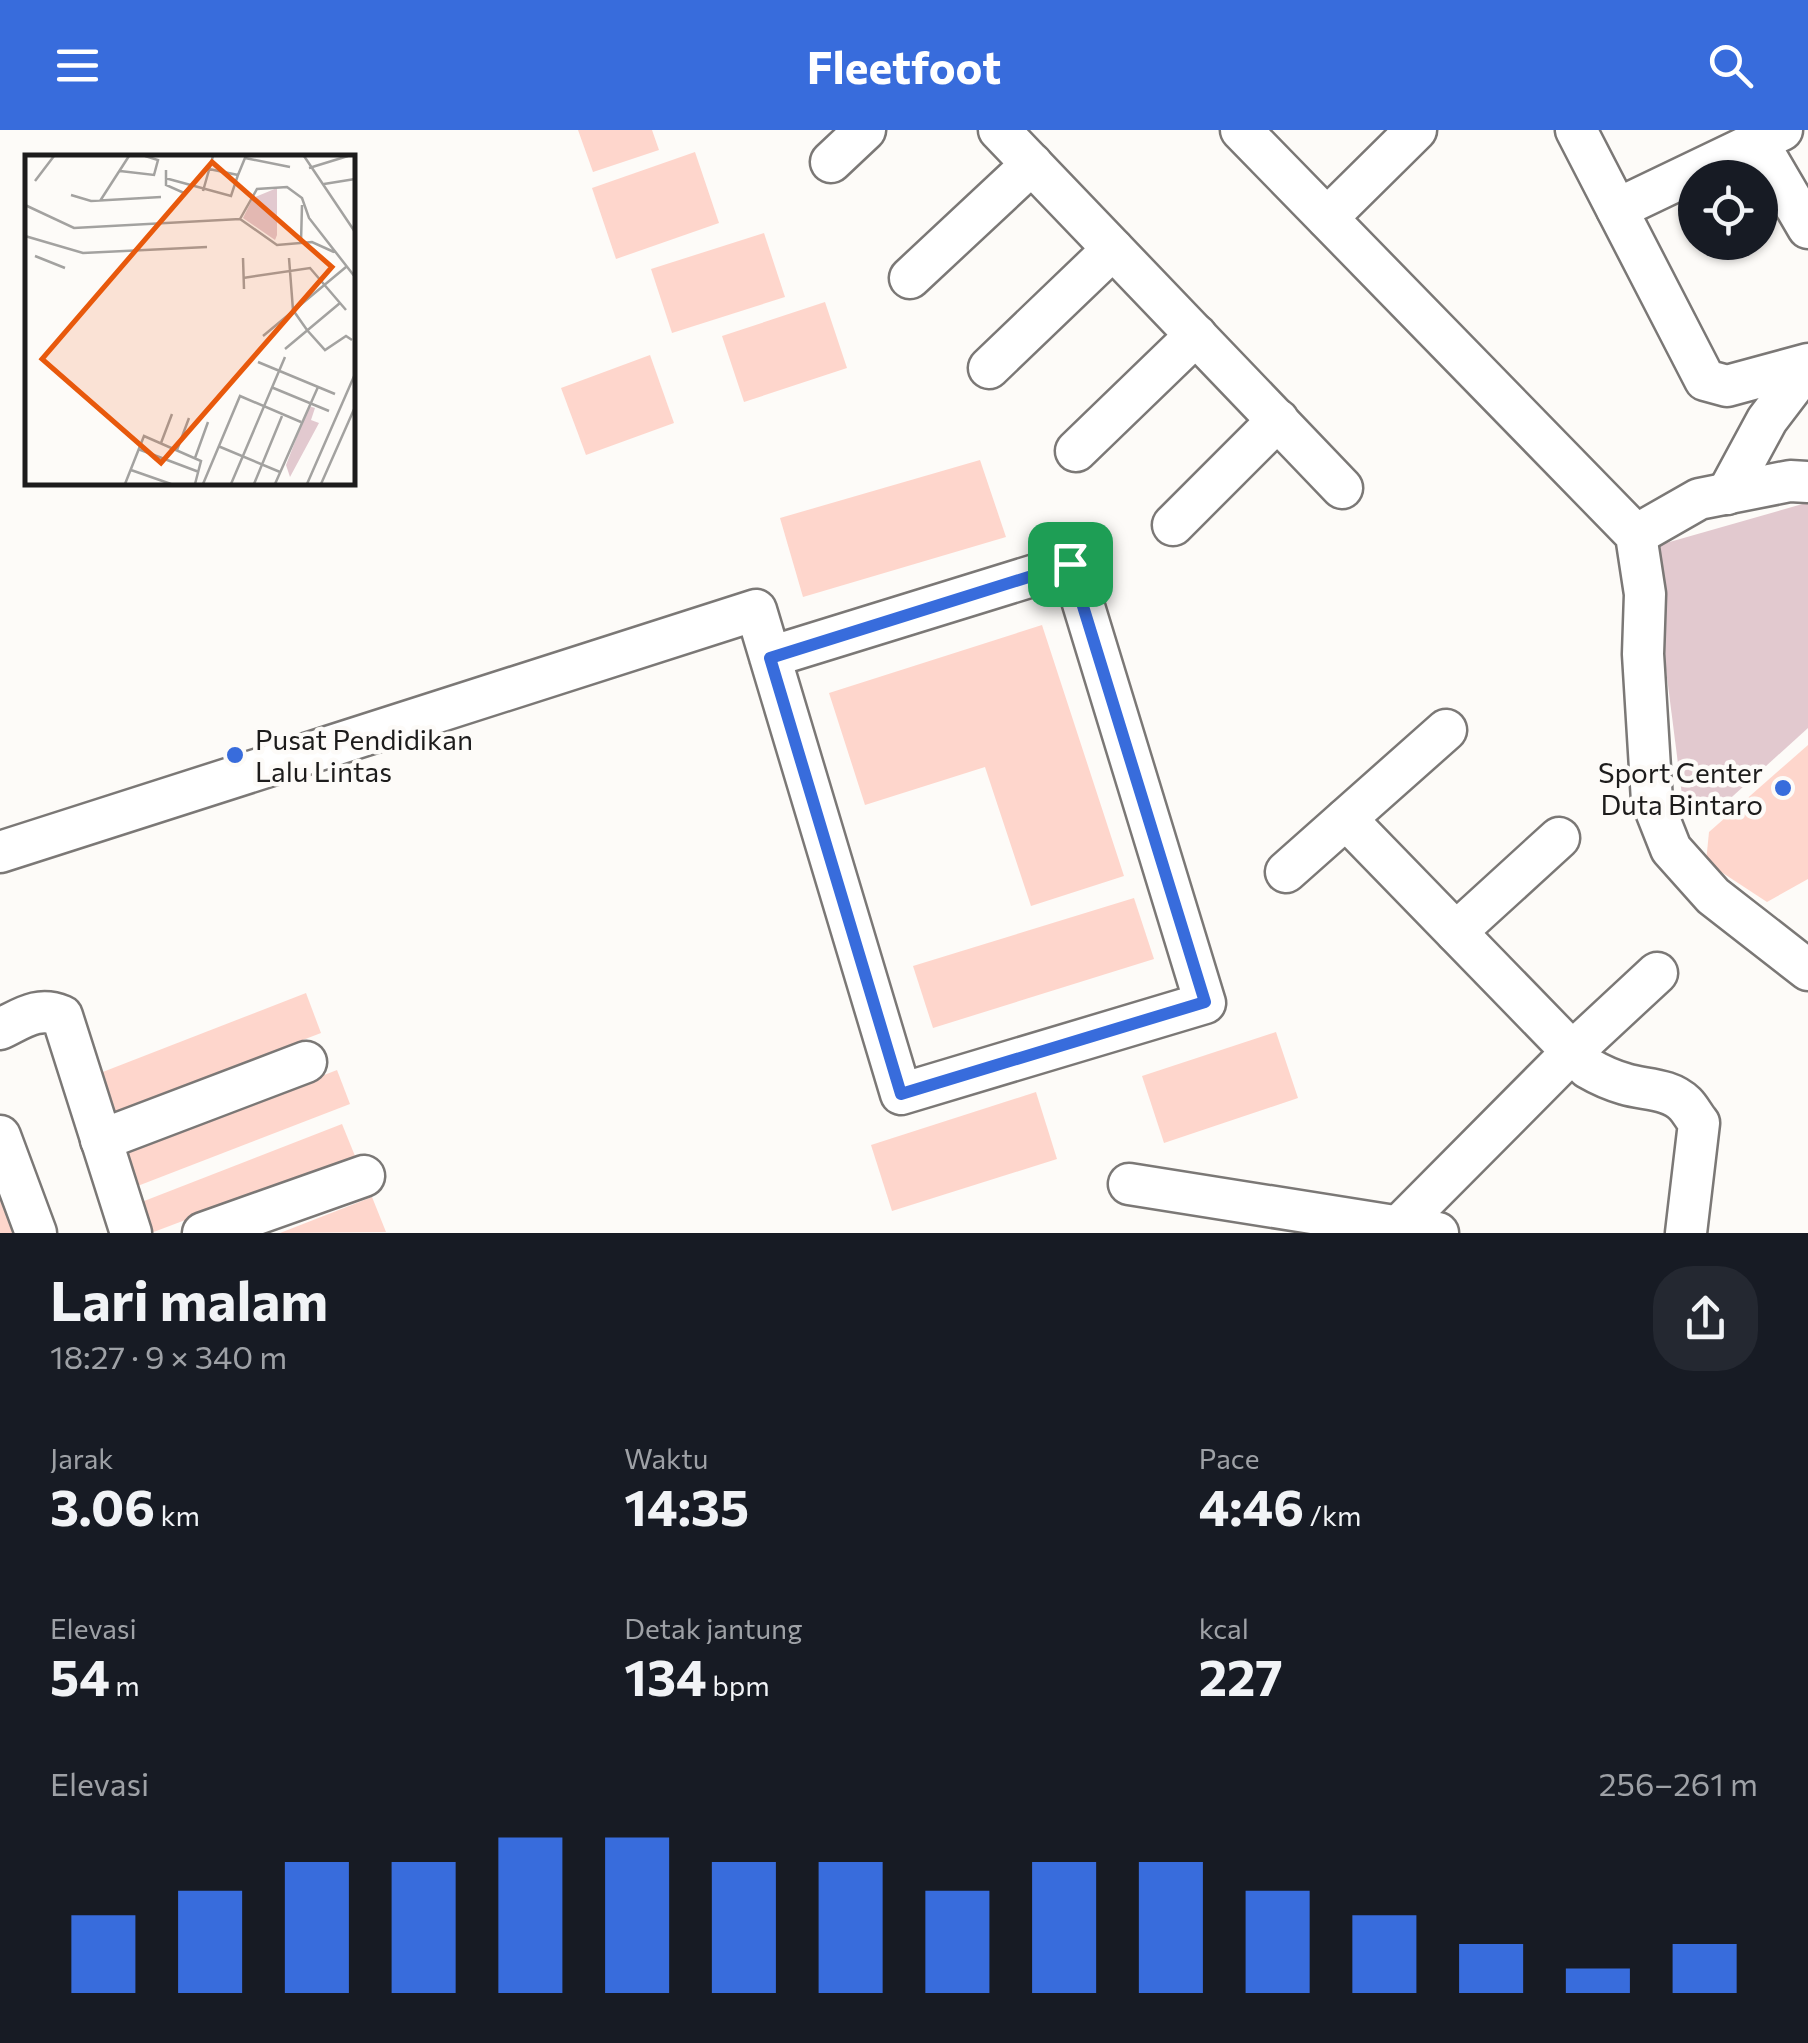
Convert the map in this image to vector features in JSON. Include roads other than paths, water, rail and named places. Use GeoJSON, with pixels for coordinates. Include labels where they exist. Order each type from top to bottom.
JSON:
{"type":"FeatureCollection","features":[{"type":"Feature","properties":{"kind":"street"},"geometry":{"type":"LineString","coordinates":[[830,162],[865,130]]}},
{"type":"Feature","properties":{"kind":"street"},"geometry":{"type":"LineString","coordinates":[[1000,130],[1342,488]]}},
{"type":"Feature","properties":{"kind":"street"},"geometry":{"type":"LineString","coordinates":[[1242,130],[1636,535],[1645,594],[1643,654],[1652,801],[1671,850],[1714,896],[1804,960]]}},
{"type":"Feature","properties":{"kind":"street"},"geometry":{"type":"LineString","coordinates":[[1327,218],[1416,130]]}},
{"type":"Feature","properties":{"kind":"street"},"geometry":{"type":"LineString","coordinates":[[1540,130],[1550,130]]}},
{"type":"Feature","properties":{"kind":"street"},"geometry":{"type":"LineString","coordinates":[[1576,130],[1705,380],[1727,386],[1808,365]]}},
{"type":"Feature","properties":{"kind":"street"},"geometry":{"type":"LineString","coordinates":[[1617,209],[1769,136],[1808,228]]}},
{"type":"Feature","properties":{"kind":"street"},"geometry":{"type":"LineString","coordinates":[[910,278],[1032,164]]}},
{"type":"Feature","properties":{"kind":"street"},"geometry":{"type":"LineString","coordinates":[[989,368],[1113,248]]}},
{"type":"Feature","properties":{"kind":"street"},"geometry":{"type":"LineString","coordinates":[[1076,451],[1196,335]]}},
{"type":"Feature","properties":{"kind":"street"},"geometry":{"type":"LineString","coordinates":[[1727,494],[1767,420],[1808,365]]}},
{"type":"Feature","properties":{"kind":"street"},"geometry":{"type":"LineString","coordinates":[[1173,525],[1278,420]]}},
{"type":"Feature","properties":{"kind":"street"},"geometry":{"type":"LineString","coordinates":[[1636,535],[1698,499],[1790,481],[1808,482]]}},
{"type":"Feature","properties":{"kind":"street"},"geometry":{"type":"LineString","coordinates":[[0,852],[756,610],[770,658],[901,1094],[1205,1002],[1070,564],[770,658]]}},
{"type":"Feature","properties":{"kind":"street"},"geometry":{"type":"LineString","coordinates":[[1286,872],[1446,730]]}},
{"type":"Feature","properties":{"kind":"street"},"geometry":{"type":"LineString","coordinates":[[1346,820],[1588,1068],[1606,1078],[1675,1097],[1684,1104],[1699,1123],[1686,1233]]}},
{"type":"Feature","properties":{"kind":"street"},"geometry":{"type":"LineString","coordinates":[[1456,932],[1559,838]]}},
{"type":"Feature","properties":{"kind":"street"},"geometry":{"type":"LineString","coordinates":[[1399,1230],[1572,1051],[1657,973]]}},
{"type":"Feature","properties":{"kind":"street"},"geometry":{"type":"LineString","coordinates":[[0,1029],[47,1010],[62,1016],[132,1233]]}},
{"type":"Feature","properties":{"kind":"street"},"geometry":{"type":"LineString","coordinates":[[101,1140],[306,1062]]}},
{"type":"Feature","properties":{"kind":"street"},"geometry":{"type":"LineString","coordinates":[[0,1136],[36,1233]]}},
{"type":"Feature","properties":{"kind":"street"},"geometry":{"type":"LineString","coordinates":[[203,1233],[364,1176]]}},
{"type":"Feature","properties":{"kind":"street"},"geometry":{"type":"LineString","coordinates":[[1129,1184],[1399,1230],[1438,1233]]}},
{"type":"Feature","properties":{"kind":"place","name":"Pusat Pendidikan Lalu Lintas"},"geometry":{"type":"Point","coordinates":[235,755]}},
{"type":"Feature","properties":{"kind":"place","name":"Sport Center Duta Bintaro"},"geometry":{"type":"Point","coordinates":[1783,788]}}]}
